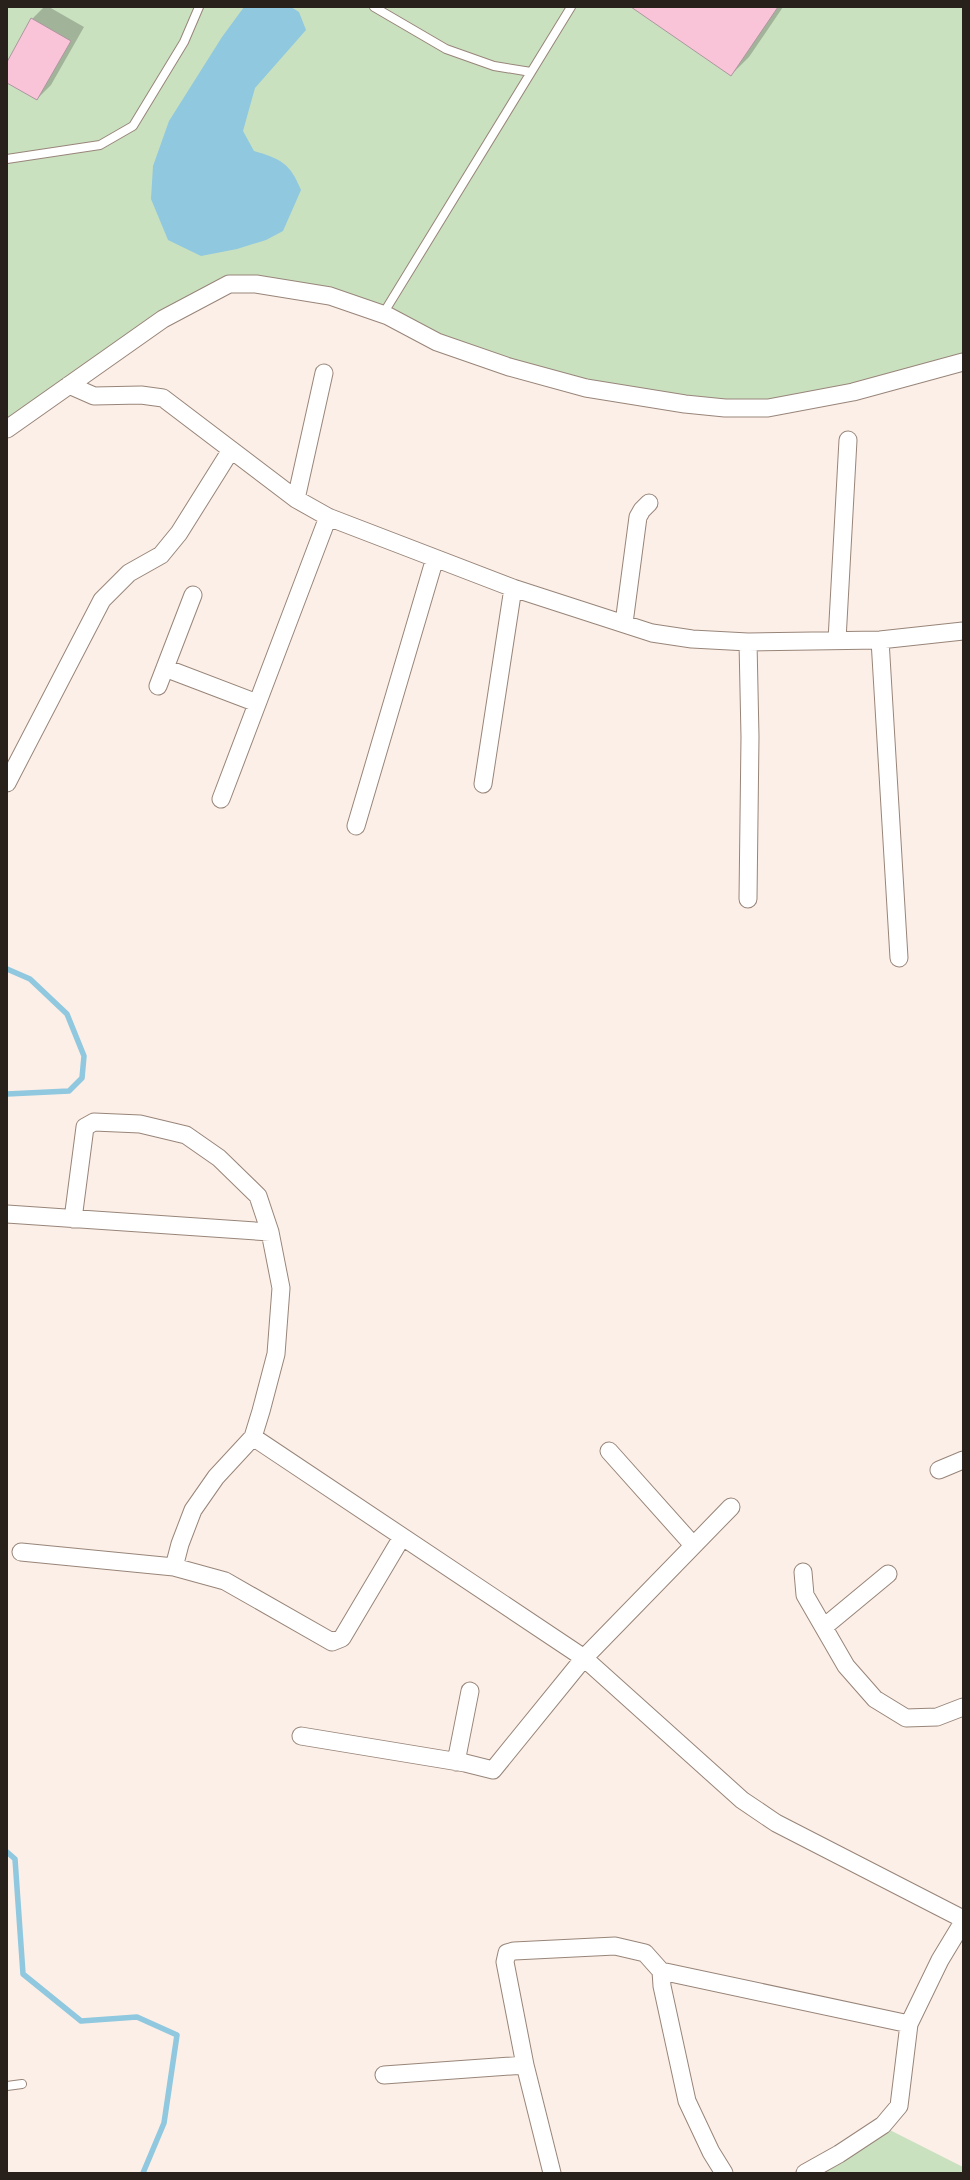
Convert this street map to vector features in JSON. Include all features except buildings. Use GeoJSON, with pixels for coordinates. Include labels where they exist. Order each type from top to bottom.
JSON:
{"type":"FeatureCollection","features":[{"type":"Feature","properties":{"kind":"street"},"geometry":{"type":"LineString","coordinates":[[7,429],[163,319],[229,284],[256,284],[330,296],[383,314],[437,342],[509,367],[586,388],[679,403],[725,408],[768,408],[819,400],[963,362]]}},
{"type":"Feature","properties":{"kind":"street"},"geometry":{"type":"LineString","coordinates":[[296,500],[324,373]]}},
{"type":"Feature","properties":{"kind":"street"},"geometry":{"type":"LineString","coordinates":[[69,385],[94,396],[141,394],[163,398],[296,500],[328,517],[513,588],[652,633],[679,637],[748,642],[880,640],[963,631]]}},
{"type":"Feature","properties":{"kind":"street"},"geometry":{"type":"LineString","coordinates":[[837,640],[848,440]]}},
{"type":"Feature","properties":{"kind":"street"},"geometry":{"type":"LineString","coordinates":[[7,783],[102,600],[129,573],[161,555],[178,533],[231,450]]}},
{"type":"Feature","properties":{"kind":"street"},"geometry":{"type":"LineString","coordinates":[[624,623],[638,517],[642,510],[649,504]]}},
{"type":"Feature","properties":{"kind":"street"},"geometry":{"type":"LineString","coordinates":[[221,799],[328,517]]}},
{"type":"Feature","properties":{"kind":"street"},"geometry":{"type":"LineString","coordinates":[[356,826],[435,558]]}},
{"type":"Feature","properties":{"kind":"street"},"geometry":{"type":"LineString","coordinates":[[483,784],[513,588]]}},
{"type":"Feature","properties":{"kind":"street"},"geometry":{"type":"LineString","coordinates":[[158,686],[193,595]]}},
{"type":"Feature","properties":{"kind":"street"},"geometry":{"type":"LineString","coordinates":[[880,640],[899,958]]}},
{"type":"Feature","properties":{"kind":"street"},"geometry":{"type":"LineString","coordinates":[[748,642],[750,737],[748,899]]}},
{"type":"Feature","properties":{"kind":"street"},"geometry":{"type":"LineString","coordinates":[[165,668],[258,703]]}},
{"type":"Feature","properties":{"kind":"street"},"geometry":{"type":"LineString","coordinates":[[73,1219],[85,1127],[94,1122],[140,1124],[186,1135],[219,1158],[258,1196],[270,1232],[281,1288],[276,1354],[253,1437],[216,1477],[194,1510],[180,1544],[174,1567]]}},
{"type":"Feature","properties":{"kind":"street"},"geometry":{"type":"LineString","coordinates":[[7,1214],[270,1232]]}},
{"type":"Feature","properties":{"kind":"street"},"geometry":{"type":"LineString","coordinates":[[253,1437],[584,1658],[742,1800],[776,1823],[963,1921],[940,1960],[909,2024],[899,2106],[883,2125],[839,2154],[805,2173]]}},
{"type":"Feature","properties":{"kind":"street"},"geometry":{"type":"LineString","coordinates":[[609,1451],[693,1545]]}},
{"type":"Feature","properties":{"kind":"street"},"geometry":{"type":"LineString","coordinates":[[939,1470],[963,1460]]}},
{"type":"Feature","properties":{"kind":"street"},"geometry":{"type":"LineString","coordinates":[[301,1736],[456,1762],[493,1770],[584,1658],[731,1507]]}},
{"type":"Feature","properties":{"kind":"street"},"geometry":{"type":"LineString","coordinates":[[21,1552],[174,1567],[225,1581],[332,1642],[342,1638],[402,1537]]}},
{"type":"Feature","properties":{"kind":"street"},"geometry":{"type":"LineString","coordinates":[[803,1572],[805,1595],[846,1666],[876,1700],[906,1718],[937,1717],[963,1707]]}},
{"type":"Feature","properties":{"kind":"street"},"geometry":{"type":"LineString","coordinates":[[824,1627],[888,1574]]}},
{"type":"Feature","properties":{"kind":"street"},"geometry":{"type":"LineString","coordinates":[[456,1762],[470,1691]]}},
{"type":"Feature","properties":{"kind":"street"},"geometry":{"type":"LineString","coordinates":[[552,2173],[525,2065],[505,1962],[507,1953],[514,1951],[615,1946],[645,1953],[661,1971],[909,2024]]}},
{"type":"Feature","properties":{"kind":"street"},"geometry":{"type":"LineString","coordinates":[[661,1971],[662,1986],[687,2101],[711,2152],[724,2173]]}},
{"type":"Feature","properties":{"kind":"street"},"geometry":{"type":"LineString","coordinates":[[384,2075],[525,2065]]}},
{"type":"Feature","properties":{"kind":"lane"},"geometry":{"type":"LineString","coordinates":[[7,159],[100,144],[133,126],[184,42],[199,7]]}},
{"type":"Feature","properties":{"kind":"lane"},"geometry":{"type":"LineString","coordinates":[[374,7],[446,50],[494,66],[531,72]]}},
{"type":"Feature","properties":{"kind":"lane"},"geometry":{"type":"LineString","coordinates":[[383,314],[571,7]]}},
{"type":"Feature","properties":{"kind":"lane"},"geometry":{"type":"LineString","coordinates":[[7,2086],[22,2084]]}},
{"type":"Feature","properties":{"kind":"green space"},"geometry":{"type":"Polygon","coordinates":[[[7,7],[963,7],[963,355],[851,385],[768,402],[706,400],[583,381],[514,361],[440,335],[394,311],[226,278],[7,420],[7,7]]]}},
{"type":"Feature","properties":{"kind":"green space"},"geometry":{"type":"Polygon","coordinates":[[[876,2123],[963,2167],[963,2173],[795,2173],[835,2151],[876,2123]]]}},
{"type":"Feature","properties":{"kind":"water"},"geometry":{"type":"Polygon","coordinates":[[[244,7],[291,7],[299,12],[306,30],[255,88],[243,131],[254,151],[284,163],[293,174],[301,190],[283,231],[266,240],[237,249],[201,256],[168,240],[151,199],[153,166],[169,121],[222,37],[244,7]]]}},
{"type":"Feature","properties":{"kind":"waterway"},"geometry":{"type":"LineString","coordinates":[[7,969],[30,979],[67,1014],[84,1056],[82,1078],[69,1091],[7,1094]]}},
{"type":"Feature","properties":{"kind":"waterway"},"geometry":{"type":"LineString","coordinates":[[7,1852],[15,1859],[23,1974],[81,2021],[137,2017],[177,2035],[164,2123],[143,2173]]}}]}
